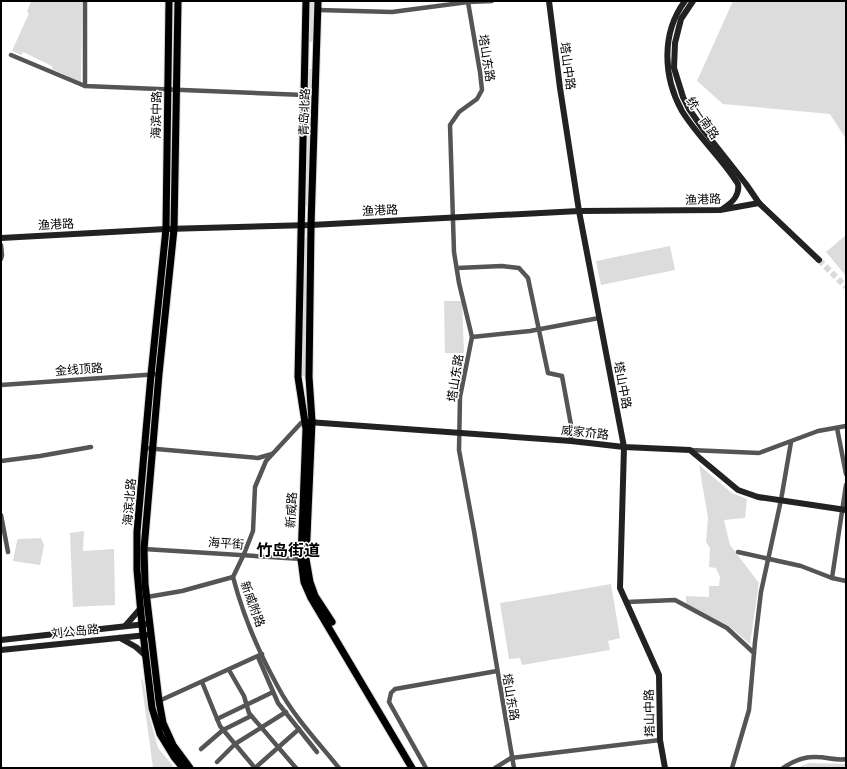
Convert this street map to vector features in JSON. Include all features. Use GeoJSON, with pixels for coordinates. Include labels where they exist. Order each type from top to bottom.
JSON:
{"type":"FeatureCollection","features":[{"type":"Feature","properties":{"kind":"main road","name":"海滨中路"},"geometry":{"type":"LineString","coordinates":[[166,230],[169,1]]}},
{"type":"Feature","properties":{"kind":"main road","name":"海滨中路"},"geometry":{"type":"LineString","coordinates":[[174,229],[178,1]]}},
{"type":"Feature","properties":{"kind":"main road","name":"青岛北路"},"geometry":{"type":"LineString","coordinates":[[300,224],[306,1]]}},
{"type":"Feature","properties":{"kind":"main road","name":"青岛北路"},"geometry":{"type":"LineString","coordinates":[[312,225],[318,1]]}},
{"type":"Feature","properties":{"kind":"main road","name":"新威路"},"geometry":{"type":"LineString","coordinates":[[300,224],[298,377],[306,422]]}},
{"type":"Feature","properties":{"kind":"main road","name":"新威路"},"geometry":{"type":"LineString","coordinates":[[312,225],[309,376],[306,422],[303,559],[304,582],[311,598],[412,768]]}},
{"type":"Feature","properties":{"kind":"main road","name":"海滨北路"},"geometry":{"type":"LineString","coordinates":[[174,229],[159,374],[144,548],[149,624],[146,656],[152,708],[160,734],[174,757],[183,768]]}},
{"type":"Feature","properties":{"kind":"main road","name":"海滨北路"},"geometry":{"type":"LineString","coordinates":[[166,230],[151,375],[136,549],[137,579],[142,625],[147,635],[163,723],[173,746],[190,768]]}},
{"type":"Feature","properties":{"kind":"main road","name":"新威路"},"geometry":{"type":"LineString","coordinates":[[303,559],[315,596],[417,768]]}},
{"type":"Feature","properties":{"kind":"street"},"geometry":{"type":"LineString","coordinates":[[85,1],[85,86]]}},
{"type":"Feature","properties":{"kind":"street"},"geometry":{"type":"LineString","coordinates":[[318,10],[392,12],[468,2],[492,1]]}},
{"type":"Feature","properties":{"kind":"street","name":"塔山中路"},"geometry":{"type":"LineString","coordinates":[[548,1],[579,211],[624,447],[620,588],[659,675],[660,740],[665,768]]}},
{"type":"Feature","properties":{"kind":"street","name":"统一南路"},"geometry":{"type":"LineString","coordinates":[[685,1],[675,15],[672,26],[668,48],[668,70],[683,112],[702,139],[738,184],[739,189],[734,201],[720,210]]}},
{"type":"Feature","properties":{"kind":"street","name":"统一南路"},"geometry":{"type":"LineString","coordinates":[[693,1],[681,19],[674,43],[674,68],[682,97],[689,109],[759,203],[819,260]]}},
{"type":"Feature","properties":{"kind":"street","name":"塔山东路"},"geometry":{"type":"LineString","coordinates":[[468,2],[482,90],[477,98],[459,112],[450,125],[454,252],[459,283],[472,337],[460,397],[458,432],[459,450],[511,758],[514,768]]}},
{"type":"Feature","properties":{"kind":"street"},"geometry":{"type":"LineString","coordinates":[[11,55],[85,86],[176,91],[304,95]]}},
{"type":"Feature","properties":{"kind":"street","name":"渔港路"},"geometry":{"type":"LineString","coordinates":[[1,238],[174,229],[300,224],[312,225],[579,211],[720,210],[759,203]]}},
{"type":"Feature","properties":{"kind":"street"},"geometry":{"type":"LineString","coordinates":[[1,245],[1,259]]}},
{"type":"Feature","properties":{"kind":"street"},"geometry":{"type":"LineString","coordinates":[[456,268],[502,266],[519,268],[528,278],[548,373],[562,376],[571,425],[571,441]]}},
{"type":"Feature","properties":{"kind":"street"},"geometry":{"type":"LineString","coordinates":[[472,337],[539,329],[599,318]]}},
{"type":"Feature","properties":{"kind":"street","name":"金线顶路"},"geometry":{"type":"LineString","coordinates":[[1,384],[159,374]]}},
{"type":"Feature","properties":{"kind":"street","name":"威家夼路"},"geometry":{"type":"LineString","coordinates":[[306,422],[458,432],[571,441],[624,447],[690,450]]}},
{"type":"Feature","properties":{"kind":"street","name":"新威附路"},"geometry":{"type":"LineString","coordinates":[[306,422],[272,454],[266,462],[255,487],[253,531],[233,577],[239,600],[260,656],[278,688],[293,710],[339,768]]}},
{"type":"Feature","properties":{"kind":"street"},"geometry":{"type":"LineString","coordinates":[[690,450],[758,453],[818,431],[846,426]]}},
{"type":"Feature","properties":{"kind":"street"},"geometry":{"type":"LineString","coordinates":[[837,428],[846,474]]}},
{"type":"Feature","properties":{"kind":"street"},"geometry":{"type":"LineString","coordinates":[[732,768],[749,710],[754,653],[762,592],[791,442]]}},
{"type":"Feature","properties":{"kind":"street"},"geometry":{"type":"LineString","coordinates":[[1,461],[91,447]]}},
{"type":"Feature","properties":{"kind":"street"},"geometry":{"type":"LineString","coordinates":[[145,448],[258,458],[272,454]]}},
{"type":"Feature","properties":{"kind":"street"},"geometry":{"type":"LineString","coordinates":[[690,450],[738,490],[758,497],[844,510]]}},
{"type":"Feature","properties":{"kind":"street"},"geometry":{"type":"LineString","coordinates":[[832,578],[844,510],[846,485]]}},
{"type":"Feature","properties":{"kind":"street"},"geometry":{"type":"LineString","coordinates":[[1,515],[8,552]]}},
{"type":"Feature","properties":{"kind":"street","name":"海平街"},"geometry":{"type":"LineString","coordinates":[[144,548],[303,559]]}},
{"type":"Feature","properties":{"kind":"street"},"geometry":{"type":"LineString","coordinates":[[738,552],[801,566],[832,578],[846,581]]}},
{"type":"Feature","properties":{"kind":"street"},"geometry":{"type":"LineString","coordinates":[[147,597],[182,591],[233,577]]}},
{"type":"Feature","properties":{"kind":"street"},"geometry":{"type":"LineString","coordinates":[[627,602],[675,600],[727,628],[754,653]]}},
{"type":"Feature","properties":{"kind":"street"},"geometry":{"type":"LineString","coordinates":[[126,626],[140,609]]}},
{"type":"Feature","properties":{"kind":"street","name":"刘公岛路"},"geometry":{"type":"LineString","coordinates":[[1,640],[149,624]]}},
{"type":"Feature","properties":{"kind":"street","name":"刘公岛路"},"geometry":{"type":"LineString","coordinates":[[1,650],[147,635]]}},
{"type":"Feature","properties":{"kind":"street"},"geometry":{"type":"LineString","coordinates":[[118,637],[136,647],[146,656]]}},
{"type":"Feature","properties":{"kind":"street"},"geometry":{"type":"LineString","coordinates":[[159,701],[260,656],[278,703],[317,752]]}},
{"type":"Feature","properties":{"kind":"street"},"geometry":{"type":"LineString","coordinates":[[229,670],[244,696],[251,716],[296,768]]}},
{"type":"Feature","properties":{"kind":"street"},"geometry":{"type":"LineString","coordinates":[[426,768],[389,702],[391,693],[395,689],[497,671]]}},
{"type":"Feature","properties":{"kind":"street"},"geometry":{"type":"LineString","coordinates":[[202,682],[220,726],[255,768],[299,729]]}},
{"type":"Feature","properties":{"kind":"street"},"geometry":{"type":"LineString","coordinates":[[217,719],[273,692]]}},
{"type":"Feature","properties":{"kind":"street"},"geometry":{"type":"LineString","coordinates":[[217,762],[235,744],[286,712]]}},
{"type":"Feature","properties":{"kind":"street"},"geometry":{"type":"LineString","coordinates":[[201,749],[223,730],[251,716]]}},
{"type":"Feature","properties":{"kind":"street"},"geometry":{"type":"LineString","coordinates":[[495,768],[511,758],[660,740]]}},
{"type":"Feature","properties":{"kind":"street"},"geometry":{"type":"LineString","coordinates":[[783,768],[795,760],[816,757],[840,760],[846,759]]}},
{"type":"Feature","properties":{"kind":"shaded area"},"geometry":{"type":"Polygon","coordinates":[[[31,1],[82,1],[81,82],[52,69],[52,66],[23,52],[21,55],[12,51],[29,13],[27,12],[31,1]]]}},
{"type":"Feature","properties":{"kind":"shaded area"},"geometry":{"type":"Polygon","coordinates":[[[310,1],[314,1],[313,42],[309,42],[310,1]]]}},
{"type":"Feature","properties":{"kind":"shaded area"},"geometry":{"type":"Polygon","coordinates":[[[733,1],[846,1],[846,139],[830,114],[723,104],[697,81],[733,1]]]}},
{"type":"Feature","properties":{"kind":"shaded area"},"geometry":{"type":"Polygon","coordinates":[[[309,69],[312,69],[309,206],[306,206],[309,69]]]}},
{"type":"Feature","properties":{"kind":"shaded area"},"geometry":{"type":"Polygon","coordinates":[[[846,235],[846,276],[826,252],[846,235]]]}},
{"type":"Feature","properties":{"kind":"shaded area"},"geometry":{"type":"Polygon","coordinates":[[[305,238],[308,239],[305,376],[302,376],[305,238]]]}},
{"type":"Feature","properties":{"kind":"shaded area"},"geometry":{"type":"Polygon","coordinates":[[[670,246],[675,270],[601,285],[596,261],[670,246]]]}},
{"type":"Feature","properties":{"kind":"shaded area"},"geometry":{"type":"Polygon","coordinates":[[[444,301],[462,301],[464,353],[445,353],[444,301]]]}},
{"type":"Feature","properties":{"kind":"shaded area"},"geometry":{"type":"Polygon","coordinates":[[[699,465],[732,493],[747,499],[745,518],[724,520],[730,545],[759,583],[750,644],[729,626],[686,604],[686,596],[709,597],[709,586],[719,586],[720,577],[716,568],[709,567],[710,548],[706,542],[708,518],[699,465]]]}},
{"type":"Feature","properties":{"kind":"shaded area"},"geometry":{"type":"Polygon","coordinates":[[[84,531],[83,551],[114,549],[115,605],[73,607],[70,533],[84,531]]]}},
{"type":"Feature","properties":{"kind":"shaded area"},"geometry":{"type":"Polygon","coordinates":[[[41,538],[44,545],[40,565],[13,561],[18,539],[41,538]]]}},
{"type":"Feature","properties":{"kind":"shaded area"},"geometry":{"type":"Polygon","coordinates":[[[611,584],[620,638],[608,641],[610,650],[522,665],[520,658],[509,659],[500,603],[611,584]]]}},
{"type":"Feature","properties":{"kind":"shaded area"},"geometry":{"type":"Polygon","coordinates":[[[141,679],[143,680],[150,719],[158,748],[175,768],[153,768],[141,679]]]}},
{"type":"Feature","properties":{"kind":"shaded area"},"geometry":{"type":"Polygon","coordinates":[[[809,763],[846,764],[846,768],[797,768],[809,763]]]}},
{"type":"Feature","properties":{"kind":"tunnel"},"geometry":{"type":"LineString","coordinates":[[819,260],[846,287]]}},
{"type":"Feature","properties":{"kind":"district","name":"竹岛街道"},"geometry":{"type":"Point","coordinates":[288,550]}}]}
